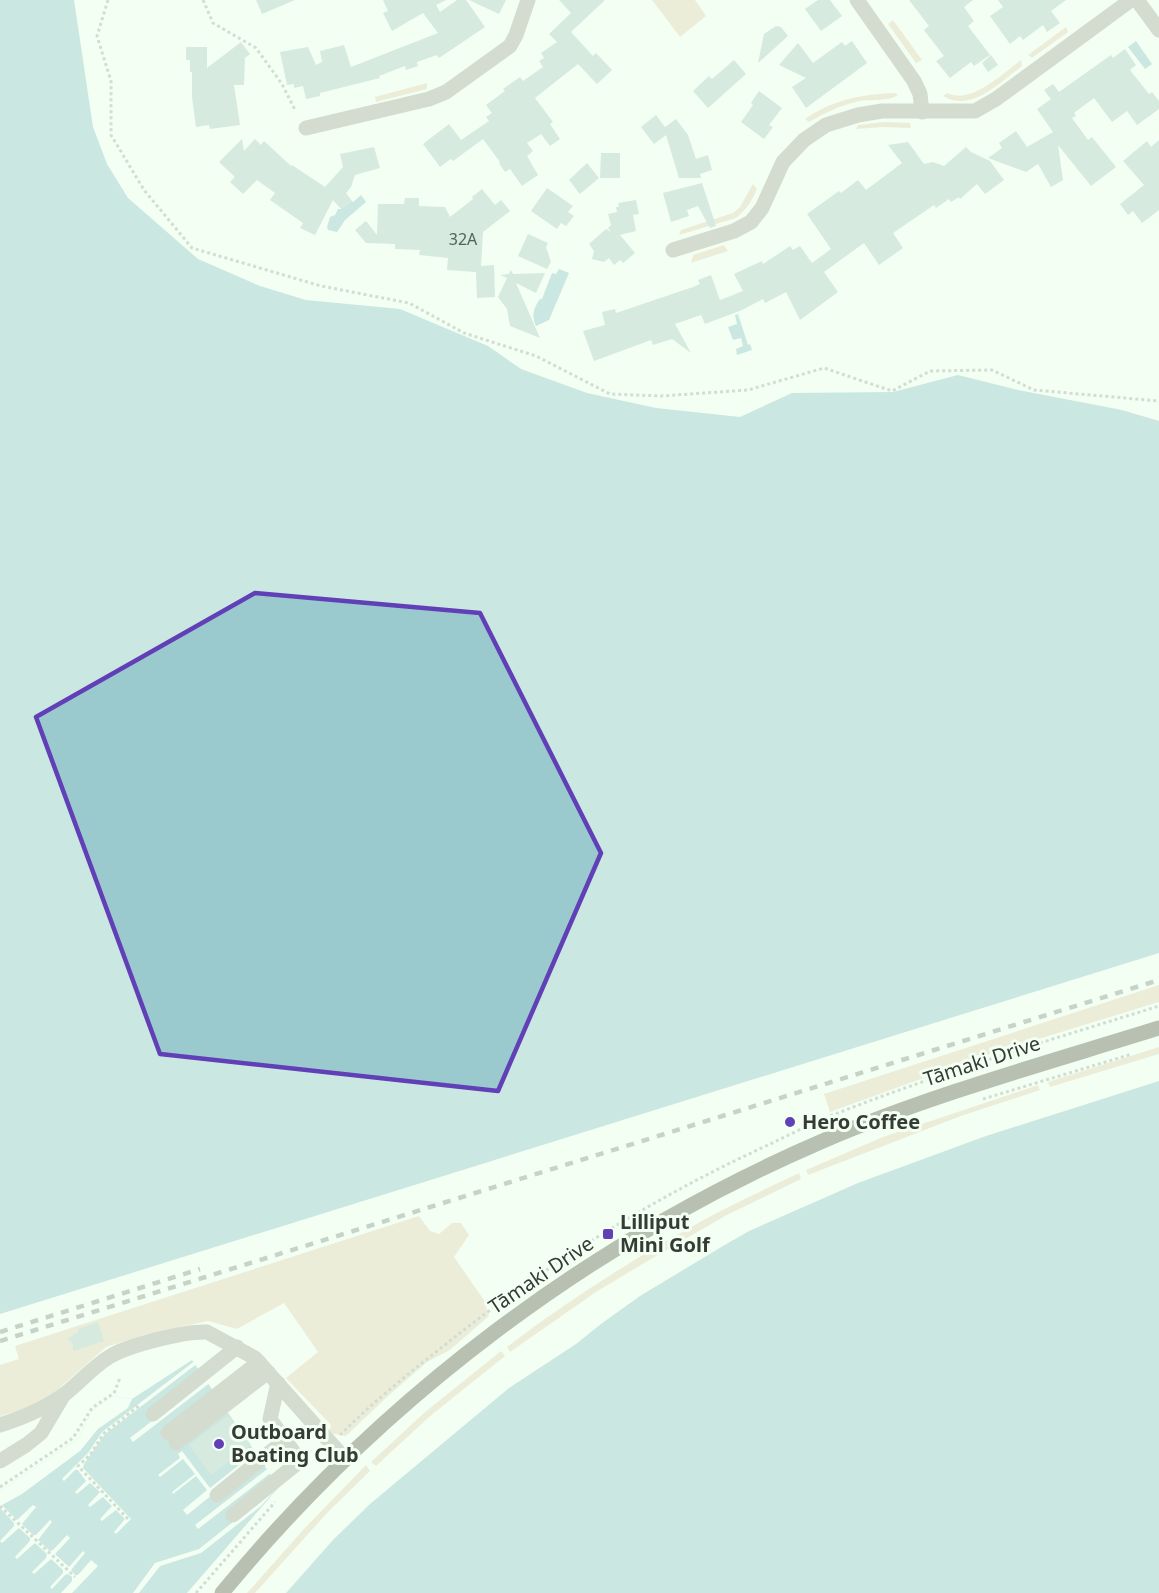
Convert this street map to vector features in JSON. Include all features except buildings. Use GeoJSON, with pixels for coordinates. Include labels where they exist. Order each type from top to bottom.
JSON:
{"type":"FeatureCollection","features":[{"type":"Feature","properties":{"kind":"main road","name":"Tāmaki Drive"},"geometry":{"type":"LineString","coordinates":[[222,1593],[276,1530],[345,1459],[424,1388],[533,1304],[643,1233],[742,1178],[826,1139],[918,1104],[1159,1028]]}},
{"type":"Feature","properties":{"kind":"street"},"geometry":{"type":"LineString","coordinates":[[306,128],[429,99],[446,92],[510,46],[528,0]]}},
{"type":"Feature","properties":{"kind":"street"},"geometry":{"type":"LineString","coordinates":[[857,0],[914,81],[920,94],[922,112]]}},
{"type":"Feature","properties":{"kind":"street"},"geometry":{"type":"LineString","coordinates":[[673,250],[734,231],[751,222],[762,208],[783,162],[797,146],[817,130],[870,112],[968,112],[981,108],[1131,0]]}},
{"type":"Feature","properties":{"kind":"street"},"geometry":{"type":"LineString","coordinates":[[1137,0],[1159,30]]}},
{"type":"Feature","properties":{"kind":"street"},"geometry":{"type":"LineString","coordinates":[[0,1425],[38,1410],[65,1394],[107,1358],[118,1352],[207,1332],[234,1346],[264,1368],[345,1459]]}},
{"type":"Feature","properties":{"kind":"street"},"geometry":{"type":"LineString","coordinates":[[158,1421],[234,1346]]}},
{"type":"Feature","properties":{"kind":"street"},"geometry":{"type":"LineString","coordinates":[[158,1421],[264,1368]]}},
{"type":"Feature","properties":{"kind":"street"},"geometry":{"type":"LineString","coordinates":[[158,1421],[264,1368]]}},
{"type":"Feature","properties":{"kind":"street"},"geometry":{"type":"LineString","coordinates":[[264,1368],[270,1419],[292,1451]]}},
{"type":"Feature","properties":{"kind":"street"},"geometry":{"type":"LineString","coordinates":[[0,1461],[41,1433],[65,1394]]}},
{"type":"Feature","properties":{"kind":"street"},"geometry":{"type":"LineString","coordinates":[[292,1451],[225,1505],[292,1451]]}},
{"type":"Feature","properties":{"kind":"path"},"geometry":{"type":"LineString","coordinates":[[108,0],[97,36],[111,81],[111,135],[144,190],[192,248],[321,286],[409,303],[464,333],[536,356],[610,394],[661,396],[748,390],[825,369],[892,391],[930,371],[992,370],[1034,390],[1159,401]]}},
{"type":"Feature","properties":{"kind":"path"},"geometry":{"type":"LineString","coordinates":[[203,0],[213,23],[256,48],[282,84],[295,110]]}},
{"type":"Feature","properties":{"kind":"path"},"geometry":{"type":"LineString","coordinates":[[980,1100],[1138,1052]]}},
{"type":"Feature","properties":{"kind":"path"},"geometry":{"type":"LineString","coordinates":[[0,1487],[73,1438],[92,1408],[114,1393],[120,1378]]}},
{"type":"Feature","properties":{"kind":"path"},"geometry":{"type":"LineString","coordinates":[[128,1519],[78,1466],[90,1455],[104,1433],[158,1421]]}},
{"type":"Feature","properties":{"kind":"path"},"geometry":{"type":"LineString","coordinates":[[0,1506],[75,1577]]}},
{"type":"Feature","properties":{"kind":"highlighted area"},"geometry":{"type":"Polygon","coordinates":[[[255,593],[480,613],[601,853],[498,1091],[160,1054],[36,717],[255,593]]]}},
{"type":"Feature","properties":{"kind":"shaded area"},"geometry":{"type":"Polygon","coordinates":[[[652,0],[695,0],[706,16],[680,37],[652,0]]]}},
{"type":"Feature","properties":{"kind":"shaded area"},"geometry":{"type":"Polygon","coordinates":[[[893,20],[922,60],[916,63],[888,24],[893,20]]]}},
{"type":"Feature","properties":{"kind":"shaded area"},"geometry":{"type":"Polygon","coordinates":[[[1066,27],[1068,32],[1032,58],[1028,55],[1066,27]]]}},
{"type":"Feature","properties":{"kind":"shaded area"},"geometry":{"type":"Polygon","coordinates":[[[1021,60],[1022,66],[995,87],[975,98],[964,101],[943,96],[947,93],[956,96],[976,92],[996,80],[1021,60]]]}},
{"type":"Feature","properties":{"kind":"shaded area"},"geometry":{"type":"Polygon","coordinates":[[[427,83],[427,89],[376,102],[375,97],[427,83]]]}},
{"type":"Feature","properties":{"kind":"shaded area"},"geometry":{"type":"Polygon","coordinates":[[[895,93],[898,95],[889,99],[859,101],[827,112],[809,122],[805,119],[815,112],[848,99],[895,93]]]}},
{"type":"Feature","properties":{"kind":"shaded area"},"geometry":{"type":"Polygon","coordinates":[[[885,122],[910,123],[911,128],[856,129],[858,125],[885,122]]]}},
{"type":"Feature","properties":{"kind":"shaded area"},"geometry":{"type":"Polygon","coordinates":[[[753,184],[757,189],[753,197],[736,218],[679,235],[681,230],[733,213],[740,207],[753,184]]]}},
{"type":"Feature","properties":{"kind":"shaded area"},"geometry":{"type":"Polygon","coordinates":[[[724,245],[728,251],[691,263],[693,255],[724,245]]]}},
{"type":"Feature","properties":{"kind":"shaded area"},"geometry":{"type":"Polygon","coordinates":[[[1159,985],[1159,1002],[987,1055],[830,1112],[824,1094],[1159,985]]]}},
{"type":"Feature","properties":{"kind":"shaded area"},"geometry":{"type":"Polygon","coordinates":[[[1159,1047],[1159,1054],[1050,1087],[1048,1082],[1159,1047]]]}},
{"type":"Feature","properties":{"kind":"shaded area"},"geometry":{"type":"Polygon","coordinates":[[[1038,1085],[1040,1090],[961,1116],[808,1175],[806,1170],[883,1137],[1038,1085]]]}},
{"type":"Feature","properties":{"kind":"shaded area"},"geometry":{"type":"Polygon","coordinates":[[[799,1173],[801,1179],[725,1216],[656,1256],[596,1292],[510,1352],[507,1347],[625,1266],[712,1215],[799,1173]]]}},
{"type":"Feature","properties":{"kind":"shaded area"},"geometry":{"type":"Polygon","coordinates":[[[419,1216],[430,1231],[439,1234],[452,1223],[461,1223],[469,1235],[454,1257],[484,1300],[489,1316],[450,1350],[427,1362],[346,1436],[329,1433],[331,1425],[286,1378],[318,1352],[284,1303],[237,1329],[208,1321],[144,1335],[106,1347],[47,1399],[33,1407],[0,1416],[0,1365],[19,1359],[15,1346],[419,1216]]]}},
{"type":"Feature","properties":{"kind":"shaded area"},"geometry":{"type":"Polygon","coordinates":[[[501,1351],[505,1356],[429,1417],[376,1466],[371,1462],[424,1413],[501,1351]]]}},
{"type":"Feature","properties":{"kind":"shaded area"},"geometry":{"type":"Polygon","coordinates":[[[366,1465],[370,1471],[327,1513],[255,1593],[247,1593],[303,1530],[366,1465]]]}},
{"type":"Feature","properties":{"kind":"water"},"geometry":{"type":"Polygon","coordinates":[[[0,0],[74,0],[93,127],[107,164],[128,198],[198,259],[260,286],[306,300],[400,309],[488,346],[521,369],[587,393],[656,408],[740,417],[792,393],[893,392],[958,375],[1018,390],[1122,410],[1159,421],[1159,953],[0,1314],[0,0]]]}},
{"type":"Feature","properties":{"kind":"water"},"geometry":{"type":"Polygon","coordinates":[[[1136,41],[1152,64],[1145,69],[1128,47],[1136,41]]]}},
{"type":"Feature","properties":{"kind":"water"},"geometry":{"type":"Polygon","coordinates":[[[361,195],[366,202],[345,220],[337,232],[328,230],[330,217],[335,215],[338,209],[353,202],[361,195]]]}},
{"type":"Feature","properties":{"kind":"water"},"geometry":{"type":"Polygon","coordinates":[[[559,269],[569,273],[549,320],[536,326],[533,315],[535,308],[542,299],[552,273],[556,274],[559,269]]]}},
{"type":"Feature","properties":{"kind":"water"},"geometry":{"type":"Polygon","coordinates":[[[738,314],[748,345],[750,344],[752,350],[737,355],[736,349],[743,346],[741,338],[733,340],[728,327],[737,324],[735,315],[738,314]]]}},
{"type":"Feature","properties":{"kind":"water"},"geometry":{"type":"Polygon","coordinates":[[[1159,1071],[1159,1593],[268,1593],[477,1398],[742,1224],[1159,1071]]]}},
{"type":"Feature","properties":{"kind":"water"},"geometry":{"type":"Polygon","coordinates":[[[192,1360],[279,1487],[187,1593],[0,1593],[0,1491],[79,1438],[91,1412],[113,1396],[132,1399],[192,1360]]]}},
{"type":"Feature","properties":{"kind":"pier"},"geometry":{"type":"Polygon","coordinates":[[[1159,1068],[1159,1081],[986,1136],[858,1183],[749,1231],[723,1246],[640,1296],[576,1344],[509,1388],[370,1504],[333,1540],[286,1593],[265,1593],[341,1513],[475,1396],[560,1331],[657,1267],[740,1221],[860,1165],[969,1127],[1159,1068]]]}},
{"type":"Feature","properties":{"kind":"pier"},"geometry":{"type":"Polygon","coordinates":[[[196,1360],[198,1363],[105,1434],[84,1464],[83,1468],[131,1519],[116,1534],[114,1532],[125,1519],[116,1510],[102,1521],[100,1519],[112,1506],[103,1497],[90,1507],[88,1505],[100,1492],[90,1483],[77,1494],[75,1492],[86,1481],[78,1470],[75,1470],[64,1481],[62,1479],[88,1453],[102,1432],[196,1360]]]}},
{"type":"Feature","properties":{"kind":"pier"},"geometry":{"type":"Polygon","coordinates":[[[208,1378],[211,1382],[133,1442],[130,1438],[208,1378]]]}},
{"type":"Feature","properties":{"kind":"pier"},"geometry":{"type":"Polygon","coordinates":[[[113,1396],[132,1399],[128,1408],[98,1429],[80,1451],[22,1494],[2,1505],[17,1520],[33,1505],[36,1507],[22,1524],[33,1535],[36,1535],[50,1520],[52,1522],[38,1540],[50,1551],[67,1535],[70,1538],[55,1554],[69,1567],[83,1551],[85,1553],[71,1570],[75,1575],[78,1575],[91,1560],[98,1566],[72,1593],[61,1593],[72,1581],[72,1577],[65,1575],[52,1589],[50,1587],[63,1573],[63,1570],[51,1559],[34,1574],[32,1572],[47,1554],[35,1543],[17,1559],[15,1557],[30,1541],[30,1538],[19,1528],[2,1543],[0,1541],[14,1526],[14,1523],[0,1508],[0,1491],[79,1438],[91,1412],[113,1396]]]}},
{"type":"Feature","properties":{"kind":"pier"},"geometry":{"type":"Polygon","coordinates":[[[258,1450],[262,1455],[187,1515],[183,1510],[207,1490],[196,1476],[173,1494],[172,1492],[195,1474],[183,1459],[160,1477],[158,1475],[180,1458],[178,1454],[182,1451],[210,1488],[258,1450]]]}},
{"type":"Feature","properties":{"kind":"pier"},"geometry":{"type":"Polygon","coordinates":[[[270,1467],[273,1471],[198,1529],[195,1525],[270,1467]]]}},
{"type":"Feature","properties":{"kind":"pier"},"geometry":{"type":"Polygon","coordinates":[[[281,1484],[261,1506],[201,1553],[160,1566],[139,1593],[133,1593],[155,1563],[199,1549],[281,1484]]]}},
{"type":"Feature","properties":{"kind":"railway"},"geometry":{"type":"LineString","coordinates":[[0,1341],[1159,980]]}},
{"type":"Feature","properties":{"kind":"railway"},"geometry":{"type":"LineString","coordinates":[[0,1332],[200,1269]]}},
{"type":"Feature","properties":{"kind":"place","name":"Hero Coffee"},"geometry":{"type":"Point","coordinates":[790,1122]}},
{"type":"Feature","properties":{"kind":"place","name":"Lilliput Mini Golf"},"geometry":{"type":"Point","coordinates":[608,1234]}},
{"type":"Feature","properties":{"kind":"place","name":"Outboard Boating Club"},"geometry":{"type":"Point","coordinates":[219,1444]}}]}
